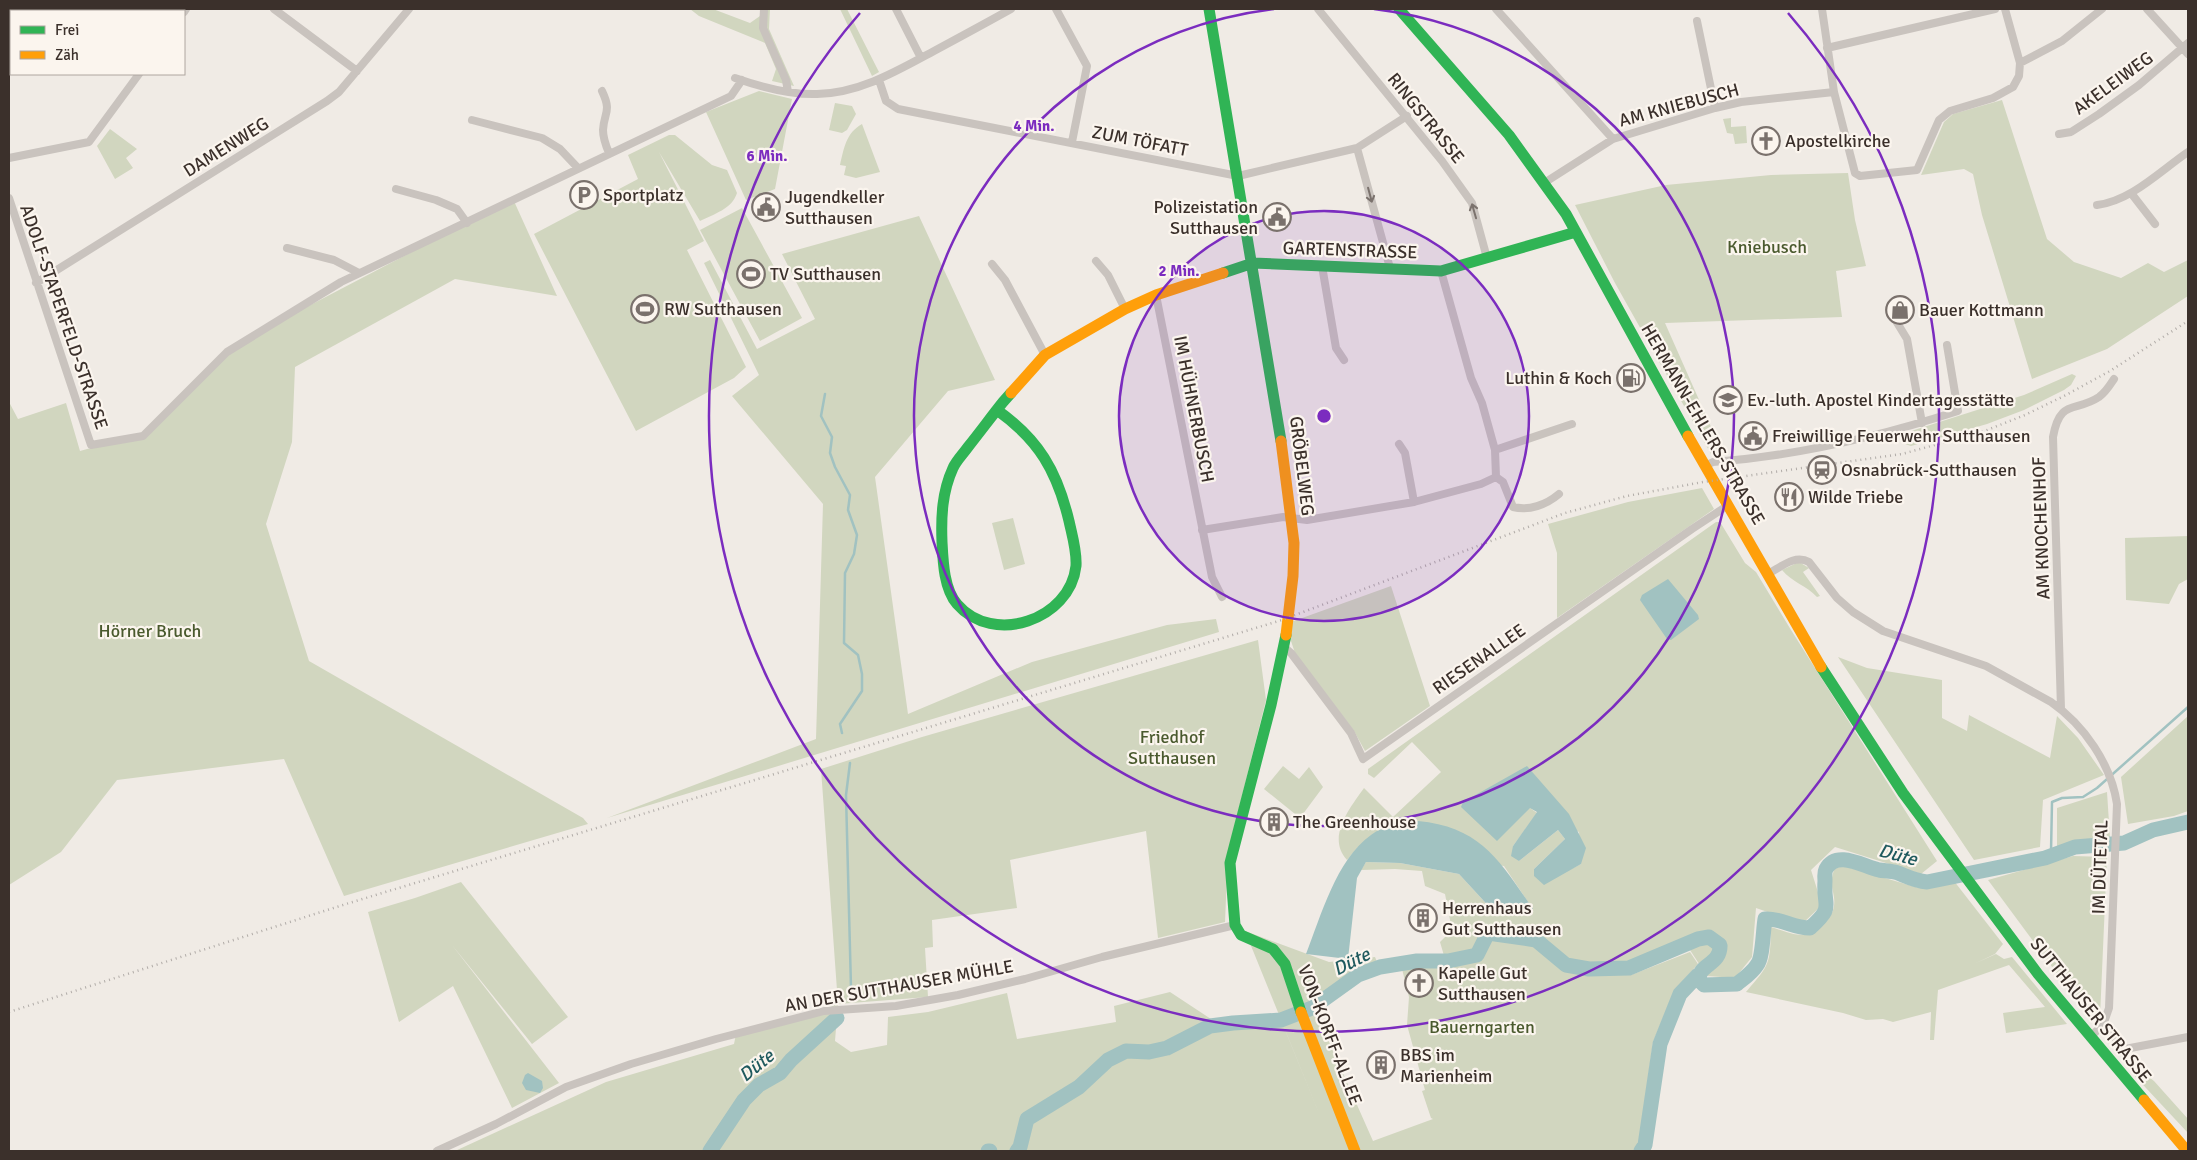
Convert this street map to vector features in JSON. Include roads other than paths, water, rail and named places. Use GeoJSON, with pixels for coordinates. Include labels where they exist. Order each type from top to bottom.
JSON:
{"type":"FeatureCollection","features":[{"type":"Feature","properties":{"kind":"street"},"geometry":{"type":"LineString","coordinates":[[274,9],[357,71]]}},
{"type":"Feature","properties":{"kind":"street","name":"DAMENWEG"},"geometry":{"type":"LineString","coordinates":[[36,283],[327,101],[357,71],[409,9]]}},
{"type":"Feature","properties":{"kind":"street"},"geometry":{"type":"LineString","coordinates":[[764,9],[763,28],[786,80],[788,92]]}},
{"type":"Feature","properties":{"kind":"street"},"geometry":{"type":"LineString","coordinates":[[896,9],[920,58]]}},
{"type":"Feature","properties":{"kind":"street"},"geometry":{"type":"LineString","coordinates":[[990,9],[995,18]]}},
{"type":"Feature","properties":{"kind":"street"},"geometry":{"type":"LineString","coordinates":[[287,248],[334,260],[359,273],[731,96],[738,79],[788,92],[819,94],[837,92],[880,80],[1011,9]]}},
{"type":"Feature","properties":{"kind":"street"},"geometry":{"type":"LineString","coordinates":[[1056,9],[1087,66],[1072,142]]}},
{"type":"Feature","properties":{"kind":"street","name":"GRÖBELWEG"},"geometry":{"type":"LineString","coordinates":[[1209,9],[1277,406],[1292,518],[1294,558],[1284,647],[1271,705],[1232,847],[1230,879],[1235,925]]}},
{"type":"Feature","properties":{"kind":"street","name":"RINGSTRASSE"},"geometry":{"type":"LineString","coordinates":[[1318,9],[1407,116],[1472,203],[1487,258]]}},
{"type":"Feature","properties":{"kind":"street","name":"HERMANN-EHLERS-STRASSE"},"geometry":{"type":"LineString","coordinates":[[1399,9],[1509,135],[1544,183],[1576,232],[1727,506],[1817,661],[1873,749],[1959,869]]}},
{"type":"Feature","properties":{"kind":"street"},"geometry":{"type":"LineString","coordinates":[[1496,9],[1613,139]]}},
{"type":"Feature","properties":{"kind":"street"},"geometry":{"type":"LineString","coordinates":[[1822,9],[1834,92],[1855,173],[1860,176],[1917,170],[1939,120],[1950,111],[1993,98],[2013,87],[2019,76],[2020,63],[2005,9]]}},
{"type":"Feature","properties":{"kind":"street"},"geometry":{"type":"LineString","coordinates":[[1827,48],[1995,9]]}},
{"type":"Feature","properties":{"kind":"street"},"geometry":{"type":"LineString","coordinates":[[2020,63],[2062,41],[2102,9]]}},
{"type":"Feature","properties":{"kind":"street"},"geometry":{"type":"LineString","coordinates":[[2147,9],[2186,49]]}},
{"type":"Feature","properties":{"kind":"street"},"geometry":{"type":"LineString","coordinates":[[1697,21],[1715,108]]}},
{"type":"Feature","properties":{"kind":"street","name":"AKELEIWEG"},"geometry":{"type":"LineString","coordinates":[[2059,134],[2071,132],[2092,118],[2186,49]]}},
{"type":"Feature","properties":{"kind":"street"},"geometry":{"type":"LineString","coordinates":[[9,158],[89,142],[138,75]]}},
{"type":"Feature","properties":{"kind":"street","name":"ZUM TÖFATT"},"geometry":{"type":"LineString","coordinates":[[880,80],[886,101],[898,109],[1238,176]]}},
{"type":"Feature","properties":{"kind":"street"},"geometry":{"type":"LineString","coordinates":[[602,91],[608,114],[603,129],[604,140],[609,153]]}},
{"type":"Feature","properties":{"kind":"street","name":"AM KNIEBUSCH"},"geometry":{"type":"LineString","coordinates":[[1544,183],[1613,139],[1715,108],[1755,100],[1834,92]]}},
{"type":"Feature","properties":{"kind":"street"},"geometry":{"type":"LineString","coordinates":[[1238,176],[1357,148],[1407,116]]}},
{"type":"Feature","properties":{"kind":"street"},"geometry":{"type":"LineString","coordinates":[[472,120],[542,138],[560,149],[578,168]]}},
{"type":"Feature","properties":{"kind":"street"},"geometry":{"type":"LineString","coordinates":[[1357,148],[1390,268]]}},
{"type":"Feature","properties":{"kind":"street"},"geometry":{"type":"LineString","coordinates":[[2096,205],[2111,203],[2131,193],[2188,152]]}},
{"type":"Feature","properties":{"kind":"street"},"geometry":{"type":"LineString","coordinates":[[396,189],[436,200],[457,210],[467,223]]}},
{"type":"Feature","properties":{"kind":"street"},"geometry":{"type":"LineString","coordinates":[[2131,193],[2155,224]]}},
{"type":"Feature","properties":{"kind":"street","name":"ADOLF-STAPERFELD-STRASSE"},"geometry":{"type":"LineString","coordinates":[[9,198],[91,445],[143,436],[227,352],[341,282],[359,273]]}},
{"type":"Feature","properties":{"kind":"street","name":"GARTENSTRASSE"},"geometry":{"type":"LineString","coordinates":[[997,410],[1018,425],[1041,450],[1066,509],[1075,549],[1076,565],[1072,583],[1063,598],[1051,610],[1034,619],[1015,625],[997,626],[970,616],[956,603],[948,586],[941,536],[942,510],[946,488],[953,467],[972,440],[997,410],[1045,355],[1125,309],[1156,295],[1253,263],[1441,270],[1576,232]]}},
{"type":"Feature","properties":{"kind":"street"},"geometry":{"type":"LineString","coordinates":[[1096,262],[1108,274],[1125,309]]}},
{"type":"Feature","properties":{"kind":"street"},"geometry":{"type":"LineString","coordinates":[[992,264],[1005,280],[1045,355]]}},
{"type":"Feature","properties":{"kind":"street"},"geometry":{"type":"LineString","coordinates":[[1322,266],[1336,348],[1344,360]]}},
{"type":"Feature","properties":{"kind":"street"},"geometry":{"type":"LineString","coordinates":[[1441,270],[1470,378],[1482,403],[1494,450],[1496,476],[1503,482],[1513,507],[1524,510],[1550,502],[1559,494]]}},
{"type":"Feature","properties":{"kind":"street","name":"IM HÜHNERBUSCH"},"geometry":{"type":"LineString","coordinates":[[1156,295],[1212,577],[1222,597]]}},
{"type":"Feature","properties":{"kind":"street"},"geometry":{"type":"LineString","coordinates":[[1896,321],[1907,339],[1922,423]]}},
{"type":"Feature","properties":{"kind":"street"},"geometry":{"type":"LineString","coordinates":[[1705,466],[1713,462],[1768,457],[1820,448],[1899,430],[1958,411],[1947,345]]}},
{"type":"Feature","properties":{"kind":"street","name":"AM KNOCHENHOF"},"geometry":{"type":"LineString","coordinates":[[2061,709],[2053,437],[2056,423],[2061,413],[2070,407],[2098,398],[2106,391],[2114,379]]}},
{"type":"Feature","properties":{"kind":"street"},"geometry":{"type":"LineString","coordinates":[[1494,450],[1572,424]]}},
{"type":"Feature","properties":{"kind":"street"},"geometry":{"type":"LineString","coordinates":[[1399,444],[1405,453],[1414,502]]}},
{"type":"Feature","properties":{"kind":"street"},"geometry":{"type":"LineString","coordinates":[[1202,530],[1283,517],[1307,520],[1414,502],[1481,484],[1496,476]]}},
{"type":"Feature","properties":{"kind":"street","name":"RIESENALLEE"},"geometry":{"type":"LineString","coordinates":[[1284,647],[1351,733],[1363,759],[1684,534],[1727,506]]}},
{"type":"Feature","properties":{"kind":"street","name":"IM DÜTETAL"},"geometry":{"type":"LineString","coordinates":[[1768,574],[1792,560],[1809,562],[1837,598],[1853,612],[1883,631],[1986,666],[2061,709],[2083,733],[2109,772],[2113,781],[2117,804],[2109,1008],[2103,1025]]}},
{"type":"Feature","properties":{"kind":"street","name":"SUTTHAUSER STRASSE"},"geometry":{"type":"LineString","coordinates":[[1959,869],[2038,974],[2188,1151]]}},
{"type":"Feature","properties":{"kind":"street","name":"VON-KORFF-ALLEE"},"geometry":{"type":"LineString","coordinates":[[1235,925],[1241,935],[1273,949],[1289,973],[1303,1018],[1355,1151]]}},
{"type":"Feature","properties":{"kind":"street","name":"AN DER SUTTHAUSER MÜHLE"},"geometry":{"type":"LineString","coordinates":[[437,1151],[496,1124],[566,1087],[678,1050],[824,1011],[896,1006],[958,995],[1235,925]]}},
{"type":"Feature","properties":{"kind":"street"},"geometry":{"type":"LineString","coordinates":[[2090,1037],[2103,1025],[2125,1049],[2188,1037]]}},
{"type":"Feature","properties":{"kind":"water"},"geometry":{"type":"Polygon","coordinates":[[[1668,579],[1698,615],[1699,619],[1671,640],[1667,639],[1640,600],[1642,595],[1668,579]]]}},
{"type":"Feature","properties":{"kind":"water"},"geometry":{"type":"Polygon","coordinates":[[[1527,766],[1569,814],[1586,848],[1581,864],[1544,885],[1534,876],[1534,869],[1565,839],[1558,830],[1519,861],[1511,856],[1513,846],[1537,812],[1530,808],[1497,841],[1461,807],[1463,802],[1527,766]]]}},
{"type":"Feature","properties":{"kind":"water"},"geometry":{"type":"Polygon","coordinates":[[[1418,821],[1458,831],[1487,849],[1510,876],[1533,909],[1494,912],[1459,874],[1400,863],[1366,862],[1357,878],[1348,959],[1306,954],[1331,890],[1348,859],[1359,846],[1376,832],[1393,825],[1418,821]]]}},
{"type":"Feature","properties":{"kind":"water"},"geometry":{"type":"Polygon","coordinates":[[[528,1073],[542,1081],[543,1088],[540,1093],[526,1090],[522,1083],[525,1075],[528,1073]]]}},
{"type":"Feature","properties":{"kind":"waterway"},"geometry":{"type":"LineString","coordinates":[[825,394],[821,416],[832,437],[830,453],[835,467],[850,495],[848,510],[857,535],[854,554],[845,573],[844,643],[858,655],[862,674],[862,691],[840,724],[842,733]]}},
{"type":"Feature","properties":{"kind":"waterway"},"geometry":{"type":"LineString","coordinates":[[2045,858],[2051,852],[2052,802],[2062,798],[2083,797],[2097,788],[2188,707]]}},
{"type":"Feature","properties":{"kind":"waterway"},"geometry":{"type":"LineString","coordinates":[[850,763],[846,795],[851,988]]}},
{"type":"Feature","properties":{"kind":"waterway","name":"Düte"},"geometry":{"type":"LineString","coordinates":[[1017,1151],[1020,1147],[1027,1119],[1079,1087],[1108,1060],[1126,1051],[1149,1052],[1167,1048],[1210,1026],[1281,1020],[1312,1008],[1358,975],[1380,967],[1417,961],[1448,961],[1477,955],[1488,933],[1536,940],[1566,965],[1589,969],[1629,968],[1698,939],[1709,937],[1720,945],[1719,952],[1714,961],[1702,971],[1699,980],[1704,985],[1737,984],[1753,971],[1759,961],[1765,919],[1810,928],[1823,915],[1826,906],[1825,870],[1831,863],[1837,860],[1851,861],[1927,882],[2045,858],[2075,847],[2124,843],[2153,830],[2188,822]]}},
{"type":"Feature","properties":{"kind":"waterway","name":"Düte"},"geometry":{"type":"LineString","coordinates":[[1641,1151],[1645,1145],[1660,1044],[1680,994],[1698,975]]}},
{"type":"Feature","properties":{"kind":"waterway","name":"Düte"},"geometry":{"type":"LineString","coordinates":[[710,1151],[744,1100],[759,1085],[780,1073],[791,1060],[837,1018]]}},
{"type":"Feature","properties":{"kind":"railway"},"geometry":{"type":"LineString","coordinates":[[9,1012],[346,904],[1282,620],[1565,513],[1627,496],[1703,482],[1902,454],[1982,432],[2025,415],[2066,395],[2110,371],[2188,321]]}},
{"type":"Feature","properties":{"kind":"place","name":"Apostelkirche"},"geometry":{"type":"Point","coordinates":[1766,141]}},
{"type":"Feature","properties":{"kind":"place","name":"Sportplatz"},"geometry":{"type":"Point","coordinates":[584,195]}},
{"type":"Feature","properties":{"kind":"place","name":"Jugendkeller Sutthausen"},"geometry":{"type":"Point","coordinates":[766,207]}},
{"type":"Feature","properties":{"kind":"place","name":"Polizeistation Sutthausen"},"geometry":{"type":"Point","coordinates":[1277,217]}},
{"type":"Feature","properties":{"kind":"place","name":"TV Sutthausen"},"geometry":{"type":"Point","coordinates":[751,274]}},
{"type":"Feature","properties":{"kind":"place","name":"RW Sutthausen"},"geometry":{"type":"Point","coordinates":[645,309]}},
{"type":"Feature","properties":{"kind":"place","name":"Bauer Kottmann"},"geometry":{"type":"Point","coordinates":[1900,310]}},
{"type":"Feature","properties":{"kind":"place","name":"Luthin & Koch"},"geometry":{"type":"Point","coordinates":[1631,378]}},
{"type":"Feature","properties":{"kind":"place","name":"Ev.-luth. Apostel Kindertagesstätte"},"geometry":{"type":"Point","coordinates":[1728,400]}},
{"type":"Feature","properties":{"kind":"place","name":"Freiwillige Feuerwehr Sutthausen"},"geometry":{"type":"Point","coordinates":[1753,436]}},
{"type":"Feature","properties":{"kind":"place","name":"Osnabrück-Sutthausen"},"geometry":{"type":"Point","coordinates":[1822,470]}},
{"type":"Feature","properties":{"kind":"place","name":"Wilde Triebe"},"geometry":{"type":"Point","coordinates":[1789,497]}},
{"type":"Feature","properties":{"kind":"place","name":"The Greenhouse"},"geometry":{"type":"Point","coordinates":[1274,822]}},
{"type":"Feature","properties":{"kind":"place","name":"Herrenhaus Gut Sutthausen"},"geometry":{"type":"Point","coordinates":[1423,918]}},
{"type":"Feature","properties":{"kind":"place","name":"Kapelle Gut Sutthausen"},"geometry":{"type":"Point","coordinates":[1419,983]}},
{"type":"Feature","properties":{"kind":"place","name":"BBS im Marienheim"},"geometry":{"type":"Point","coordinates":[1381,1065]}},
{"type":"Feature","properties":{"kind":"park label","name":"Kniebusch"},"geometry":{"type":"Point","coordinates":[1767,247]}},
{"type":"Feature","properties":{"kind":"park label","name":"Hörner Bruch"},"geometry":{"type":"Point","coordinates":[150,631]}},
{"type":"Feature","properties":{"kind":"park label","name":"Friedhof Sutthausen"},"geometry":{"type":"Point","coordinates":[1172,748]}},
{"type":"Feature","properties":{"kind":"park label","name":"Bauerngarten"},"geometry":{"type":"Point","coordinates":[1482,1027]}}]}
